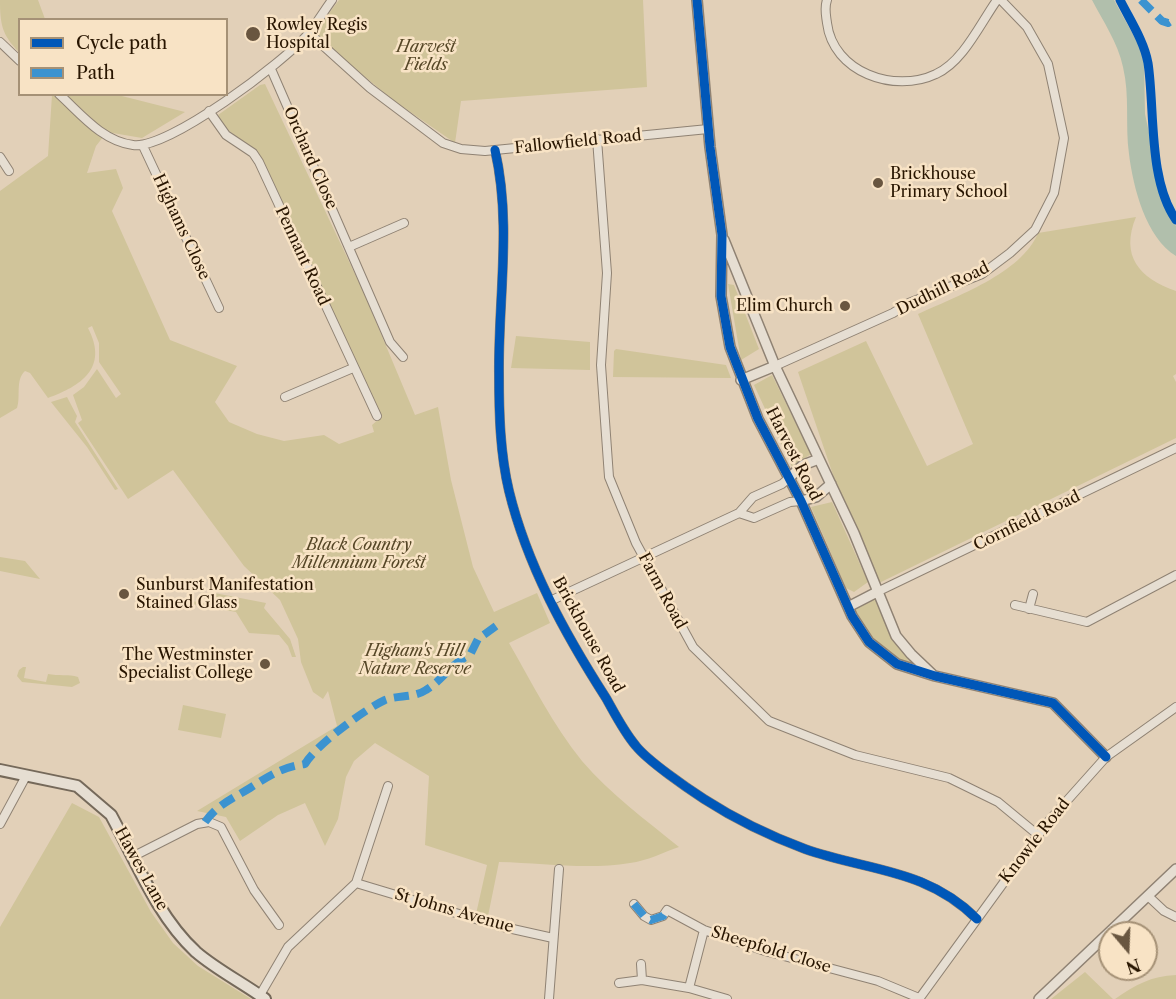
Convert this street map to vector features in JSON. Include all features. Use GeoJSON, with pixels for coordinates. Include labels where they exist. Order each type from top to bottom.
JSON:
{"type":"FeatureCollection","features":[{"type":"Feature","properties":{"kind":"main road","name":"Hawes Lane"},"geometry":{"type":"LineString","coordinates":[[0,770],[78,786],[90,795],[111,815],[161,907],[185,940],[198,954],[262,997]]}},
{"type":"Feature","properties":{"kind":"street"},"geometry":{"type":"LineString","coordinates":[[60,96],[106,136],[132,145],[144,146],[161,140],[271,69],[309,33],[332,0]]}},
{"type":"Feature","properties":{"kind":"street","name":"Harvest Road"},"geometry":{"type":"LineString","coordinates":[[697,0],[708,129],[722,235],[721,296],[730,347],[741,380],[801,501],[848,607],[861,631],[882,654],[897,664],[935,676],[1053,703],[1106,757]]}},
{"type":"Feature","properties":{"kind":"street"},"geometry":{"type":"LineString","coordinates":[[827,0],[825,6],[828,29],[834,44],[847,62],[867,74],[889,82],[935,75],[952,64],[999,0]]}},
{"type":"Feature","properties":{"kind":"street","name":"Dudhill Road"},"geometry":{"type":"LineString","coordinates":[[775,366],[893,313],[909,303],[982,274],[1035,230],[1054,193],[1064,138],[1048,64],[1027,27],[999,0]]}},
{"type":"Feature","properties":{"kind":"street","name":"Fallowfield Road"},"geometry":{"type":"LineString","coordinates":[[309,33],[370,88],[442,143],[461,149],[495,150],[708,129]]}},
{"type":"Feature","properties":{"kind":"street"},"geometry":{"type":"LineString","coordinates":[[0,42],[18,59]]}},
{"type":"Feature","properties":{"kind":"street","name":"Orchard Close"},"geometry":{"type":"LineString","coordinates":[[271,69],[390,342],[403,357]]}},
{"type":"Feature","properties":{"kind":"street","name":"Pennant Road"},"geometry":{"type":"LineString","coordinates":[[209,111],[226,135],[254,153],[259,162],[377,416]]}},
{"type":"Feature","properties":{"kind":"street","name":"Farm Road"},"geometry":{"type":"LineString","coordinates":[[597,139],[607,273],[601,365],[609,477],[644,558],[693,647],[769,721],[855,755],[949,778],[998,802],[1038,835]]}},
{"type":"Feature","properties":{"kind":"street","name":"Highams Close"},"geometry":{"type":"LineString","coordinates":[[144,146],[219,308]]}},
{"type":"Feature","properties":{"kind":"street","name":"Brickhouse Road"},"geometry":{"type":"LineString","coordinates":[[495,150],[504,238],[499,371],[501,440],[509,490],[522,535],[550,601],[592,678],[636,747],[701,797],[734,818],[806,849],[877,867],[936,887],[977,918]]}},
{"type":"Feature","properties":{"kind":"street"},"geometry":{"type":"LineString","coordinates":[[0,156],[9,171]]}},
{"type":"Feature","properties":{"kind":"street"},"geometry":{"type":"LineString","coordinates":[[349,247],[404,223]]}},
{"type":"Feature","properties":{"kind":"street","name":"Harvest Road"},"geometry":{"type":"LineString","coordinates":[[722,235],[775,366],[831,484],[877,592],[903,646],[935,676]]}},
{"type":"Feature","properties":{"kind":"street"},"geometry":{"type":"LineString","coordinates":[[741,380],[775,366]]}},
{"type":"Feature","properties":{"kind":"street"},"geometry":{"type":"LineString","coordinates":[[285,397],[353,368]]}},
{"type":"Feature","properties":{"kind":"street","name":"Cornfield Road"},"geometry":{"type":"LineString","coordinates":[[877,592],[1176,447]]}},
{"type":"Feature","properties":{"kind":"street"},"geometry":{"type":"LineString","coordinates":[[550,601],[739,513],[753,497],[782,484],[803,465],[819,459]]}},
{"type":"Feature","properties":{"kind":"street"},"geometry":{"type":"LineString","coordinates":[[739,513],[754,518],[790,502],[816,497],[831,484]]}},
{"type":"Feature","properties":{"kind":"street"},"geometry":{"type":"LineString","coordinates":[[1015,605],[1087,622],[1176,576]]}},
{"type":"Feature","properties":{"kind":"street"},"geometry":{"type":"LineString","coordinates":[[848,607],[877,592]]}},
{"type":"Feature","properties":{"kind":"street"},"geometry":{"type":"LineString","coordinates":[[1029,609],[1033,594]]}},
{"type":"Feature","properties":{"kind":"street","name":"Knowle Road"},"geometry":{"type":"LineString","coordinates":[[919,999],[1038,835],[1106,757],[1176,707]]}},
{"type":"Feature","properties":{"kind":"street"},"geometry":{"type":"LineString","coordinates":[[0,824],[26,776]]}},
{"type":"Feature","properties":{"kind":"street"},"geometry":{"type":"LineString","coordinates":[[262,997],[288,947],[356,882],[388,786]]}},
{"type":"Feature","properties":{"kind":"street"},"geometry":{"type":"LineString","coordinates":[[134,856],[197,824],[216,824],[221,827],[254,890],[279,925]]}},
{"type":"Feature","properties":{"kind":"street"},"geometry":{"type":"LineString","coordinates":[[549,999],[559,869]]}},
{"type":"Feature","properties":{"kind":"street"},"geometry":{"type":"LineString","coordinates":[[1039,999],[1176,869]]}},
{"type":"Feature","properties":{"kind":"street","name":"St Johns Avenue"},"geometry":{"type":"LineString","coordinates":[[356,882],[499,926],[553,938]]}},
{"type":"Feature","properties":{"kind":"street"},"geometry":{"type":"LineString","coordinates":[[1148,896],[1164,911],[1176,917]]}},
{"type":"Feature","properties":{"kind":"street","name":"Sheepfold Close"},"geometry":{"type":"LineString","coordinates":[[634,904],[647,919],[658,919],[667,910],[704,930],[765,951],[878,981],[919,999]]}},
{"type":"Feature","properties":{"kind":"street"},"geometry":{"type":"LineString","coordinates":[[689,988],[704,930]]}},
{"type":"Feature","properties":{"kind":"street"},"geometry":{"type":"LineString","coordinates":[[640,964],[642,980]]}},
{"type":"Feature","properties":{"kind":"street"},"geometry":{"type":"LineString","coordinates":[[620,983],[642,980],[689,988],[726,999]]}},
{"type":"Feature","properties":{"kind":"green space"},"geometry":{"type":"Polygon","coordinates":[[[0,0],[38,0],[45,18],[18,18],[18,51],[3,29],[0,0]]]}},
{"type":"Feature","properties":{"kind":"green space","name":"Harvest Fields"},"geometry":{"type":"Polygon","coordinates":[[[339,0],[643,0],[647,87],[461,101],[455,143],[393,100],[318,38],[320,25],[339,0]]]}},
{"type":"Feature","properties":{"kind":"green space"},"geometry":{"type":"Polygon","coordinates":[[[265,84],[363,291],[415,415],[438,407],[451,480],[473,567],[494,612],[537,593],[550,623],[509,643],[552,718],[582,761],[616,796],[679,847],[643,860],[614,865],[581,866],[499,862],[488,916],[476,914],[487,865],[425,845],[429,776],[375,743],[354,761],[346,777],[338,819],[325,846],[305,803],[278,815],[240,841],[226,817],[197,811],[337,726],[328,691],[323,699],[313,692],[301,662],[298,639],[280,600],[244,566],[173,470],[128,499],[78,423],[82,420],[73,395],[84,387],[97,369],[116,398],[121,394],[99,362],[99,343],[92,326],[88,328],[94,342],[93,365],[81,381],[48,398],[30,373],[25,371],[20,379],[17,408],[0,418],[0,191],[48,156],[52,96],[122,96],[185,112],[142,138],[107,132],[96,146],[87,173],[116,169],[123,188],[112,211],[170,340],[237,366],[215,402],[229,422],[257,434],[284,441],[324,435],[339,444],[374,432],[372,425],[379,419],[378,413],[265,164],[254,150],[227,129],[218,115],[260,85],[265,84]]]}},
{"type":"Feature","properties":{"kind":"green space"},"geometry":{"type":"Polygon","coordinates":[[[1136,217],[1130,243],[1136,264],[1152,279],[1176,291],[1176,374],[1173,376],[1176,382],[1176,438],[879,583],[843,504],[798,372],[866,341],[927,466],[973,444],[918,314],[1003,272],[1030,247],[1038,233],[1136,217]]]}},
{"type":"Feature","properties":{"kind":"green space"},"geometry":{"type":"Polygon","coordinates":[[[728,284],[734,285],[759,349],[741,360],[728,284]]]}},
{"type":"Feature","properties":{"kind":"green space"},"geometry":{"type":"Polygon","coordinates":[[[516,336],[590,342],[590,370],[511,368],[516,336]]]}},
{"type":"Feature","properties":{"kind":"green space"},"geometry":{"type":"Polygon","coordinates":[[[616,349],[726,365],[731,378],[613,377],[616,349]]]}},
{"type":"Feature","properties":{"kind":"green space"},"geometry":{"type":"Polygon","coordinates":[[[772,375],[811,454],[792,467],[754,385],[772,375]]]}},
{"type":"Feature","properties":{"kind":"green space"},"geometry":{"type":"Polygon","coordinates":[[[67,397],[77,416],[75,422],[118,489],[115,490],[87,447],[51,402],[67,397]]]}},
{"type":"Feature","properties":{"kind":"green space"},"geometry":{"type":"Polygon","coordinates":[[[832,502],[868,582],[854,592],[846,588],[811,507],[832,502]]]}},
{"type":"Feature","properties":{"kind":"green space"},"geometry":{"type":"Polygon","coordinates":[[[0,557],[25,561],[40,579],[0,571],[0,557]]]}},
{"type":"Feature","properties":{"kind":"green space"},"geometry":{"type":"Polygon","coordinates":[[[209,592],[266,603],[264,608],[290,639],[296,657],[292,657],[288,646],[279,635],[249,633],[236,612],[175,601],[214,602],[209,592]]]}},
{"type":"Feature","properties":{"kind":"green space"},"geometry":{"type":"Polygon","coordinates":[[[875,597],[921,668],[887,653],[865,630],[852,608],[875,597]]]}},
{"type":"Feature","properties":{"kind":"green space"},"geometry":{"type":"Polygon","coordinates":[[[23,667],[26,667],[24,678],[46,682],[48,674],[71,676],[78,677],[80,683],[72,687],[22,682],[17,676],[23,667]]]}},
{"type":"Feature","properties":{"kind":"green space"},"geometry":{"type":"Polygon","coordinates":[[[183,705],[226,714],[221,738],[178,730],[183,705]]]}},
{"type":"Feature","properties":{"kind":"green space"},"geometry":{"type":"Polygon","coordinates":[[[72,803],[99,817],[151,912],[173,943],[198,966],[251,999],[0,999],[0,927],[72,803]]]}},
{"type":"Feature","properties":{"kind":"green space"},"geometry":{"type":"Polygon","coordinates":[[[1085,972],[1113,999],[1051,999],[1085,972]]]}},
{"type":"Feature","properties":{"kind":"green space"},"geometry":{"type":"Polygon","coordinates":[[[1176,975],[1176,999],[1115,999],[1144,982],[1158,981],[1159,977],[1176,975]]]}},
{"type":"Feature","properties":{"kind":"shaded area"},"geometry":{"type":"Polygon","coordinates":[[[1092,0],[1114,0],[1141,49],[1144,62],[1145,114],[1164,203],[1176,226],[1176,256],[1166,248],[1149,225],[1138,196],[1129,154],[1126,89],[1121,58],[1092,0]]]}},
{"type":"Feature","properties":{"kind":"marked path"},"geometry":{"type":"LineString","coordinates":[[1141,0],[1162,21],[1168,23],[1176,18]]}},
{"type":"Feature","properties":{"kind":"marked path"},"geometry":{"type":"LineString","coordinates":[[205,822],[225,803],[270,776],[289,767],[305,764],[319,747],[376,705],[390,698],[426,690],[463,658],[470,655],[478,639],[496,626]]}},
{"type":"Feature","properties":{"kind":"marked path"},"geometry":{"type":"LineString","coordinates":[[634,904],[644,916],[651,920],[663,916],[667,910]]}},
{"type":"Feature","properties":{"kind":"cycle path"},"geometry":{"type":"LineString","coordinates":[[697,0],[710,147],[722,235],[721,296],[730,347],[758,419],[801,501],[852,616],[869,642],[897,664],[935,676],[1053,703],[1106,757]]}},
{"type":"Feature","properties":{"kind":"cycle path"},"geometry":{"type":"LineString","coordinates":[[1120,0],[1146,55],[1157,165],[1167,204],[1176,220]]}},
{"type":"Feature","properties":{"kind":"cycle path"},"geometry":{"type":"LineString","coordinates":[[495,150],[503,206],[499,346],[500,418],[509,491],[526,546],[549,598],[576,649],[624,729],[636,746],[658,766],[704,799],[740,820],[805,849],[917,880],[958,902],[977,919]]}},
{"type":"Feature","properties":{"kind":"place","name":"Rowley Regis Hospital"},"geometry":{"type":"Point","coordinates":[253,34]}},
{"type":"Feature","properties":{"kind":"place","name":"Brickhouse Primary School"},"geometry":{"type":"Point","coordinates":[878,183]}},
{"type":"Feature","properties":{"kind":"place","name":"Elim Church"},"geometry":{"type":"Point","coordinates":[845,306]}},
{"type":"Feature","properties":{"kind":"place","name":"Sunburst Manifestation Stained Glass"},"geometry":{"type":"Point","coordinates":[124,594]}},
{"type":"Feature","properties":{"kind":"place","name":"The Westminster Specialist College"},"geometry":{"type":"Point","coordinates":[265,664]}},
{"type":"Feature","properties":{"kind":"park label","name":"Black Country Millennium Forest"},"geometry":{"type":"Point","coordinates":[359,554]}},
{"type":"Feature","properties":{"kind":"park label","name":"Higham's Hill Nature Reserve"},"geometry":{"type":"Point","coordinates":[415,660]}}]}
